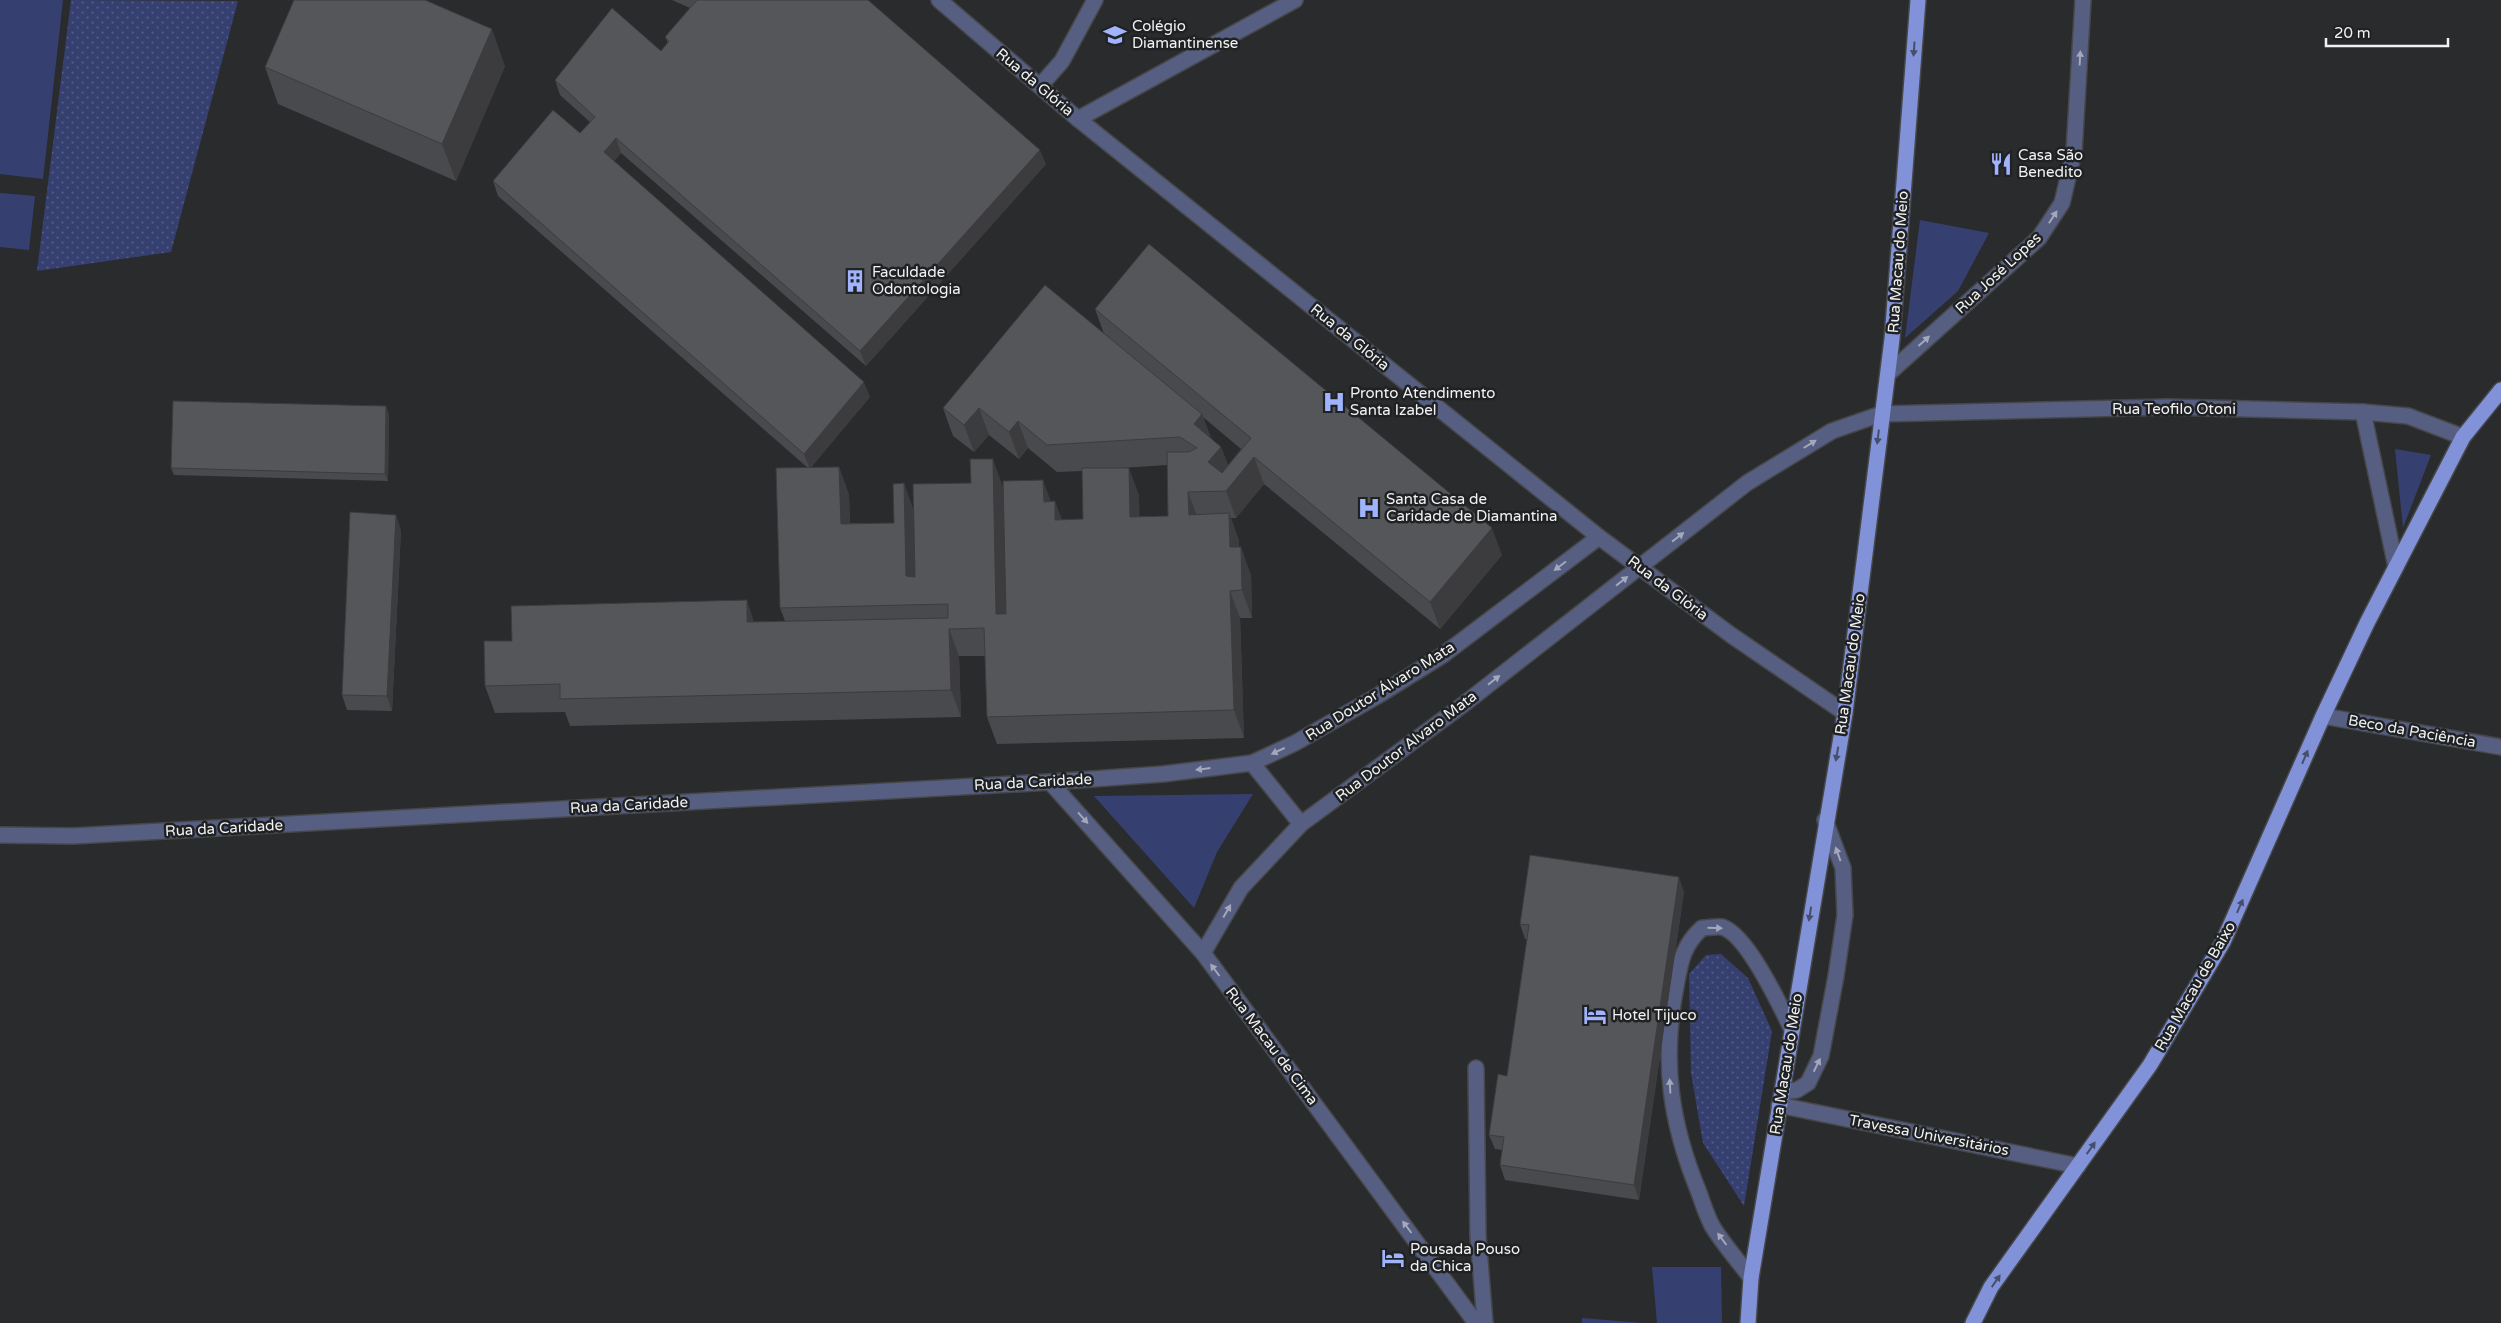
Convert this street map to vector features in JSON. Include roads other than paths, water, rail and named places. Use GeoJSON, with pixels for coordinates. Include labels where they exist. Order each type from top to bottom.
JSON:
{"type":"FeatureCollection","features":[{"type":"Feature","properties":{"kind":"main road","name":"Rua Macau do Meio"},"geometry":{"type":"LineString","coordinates":[[1748,1323],[1751,1278],[1844,713],[1881,414],[1888,374],[1918,0]]}},
{"type":"Feature","properties":{"kind":"main road","name":"Rua Macau de Baixo"},"geometry":{"type":"LineString","coordinates":[[1973,1323],[1992,1287],[2150,1065],[2223,942],[2322,716],[2396,567],[2463,437],[2501,390]]}},
{"type":"Feature","properties":{"kind":"street","name":"Rua da Glória"},"geometry":{"type":"LineString","coordinates":[[939,0],[1078,119],[1599,537],[1731,635],[1844,713]]}},
{"type":"Feature","properties":{"kind":"street"},"geometry":{"type":"LineString","coordinates":[[1040,86],[1062,61],[1095,0]]}},
{"type":"Feature","properties":{"kind":"street"},"geometry":{"type":"LineString","coordinates":[[1078,119],[1295,0]]}},
{"type":"Feature","properties":{"kind":"street","name":"Rua José Lopes"},"geometry":{"type":"LineString","coordinates":[[1888,374],[2039,238],[2062,203],[2074,152],[2083,0]]}},
{"type":"Feature","properties":{"kind":"street","name":"Rua Teofilo Otoni"},"geometry":{"type":"LineString","coordinates":[[1639,567],[1747,483],[1832,430],[1881,414],[2167,408],[2363,412],[2408,416],[2463,437]]}},
{"type":"Feature","properties":{"kind":"street"},"geometry":{"type":"LineString","coordinates":[[2363,412],[2396,567]]}},
{"type":"Feature","properties":{"kind":"street","name":"Rua Doutor Álvaro Mata"},"geometry":{"type":"LineString","coordinates":[[1252,763],[1295,743],[1379,695],[1443,655],[1599,537]]}},
{"type":"Feature","properties":{"kind":"street","name":"Rua Doutor Alvaro Mata"},"geometry":{"type":"LineString","coordinates":[[1203,953],[1241,888],[1301,824],[1464,704],[1639,567]]}},
{"type":"Feature","properties":{"kind":"street","name":"Beco da Paciência"},"geometry":{"type":"LineString","coordinates":[[2322,716],[2501,747]]}},
{"type":"Feature","properties":{"kind":"street"},"geometry":{"type":"LineString","coordinates":[[1252,763],[1301,824]]}},
{"type":"Feature","properties":{"kind":"street","name":"Rua da Caridade"},"geometry":{"type":"LineString","coordinates":[[2,840],[1050,782],[1163,774],[1252,763]]}},
{"type":"Feature","properties":{"kind":"street","name":"Rua Macau de Cima"},"geometry":{"type":"LineString","coordinates":[[1050,782],[1203,953],[1476,1323]]}},
{"type":"Feature","properties":{"kind":"street"},"geometry":{"type":"LineString","coordinates":[[1780,1098],[1808,1083],[1821,1056],[1836,976],[1845,915],[1843,868],[1825,820]]}},
{"type":"Feature","properties":{"kind":"street"},"geometry":{"type":"LineString","coordinates":[[1751,1278],[1714,1228],[1687,1163],[1670,1096],[1668,1053],[1672,1008],[1681,958],[1689,940],[1702,928],[1722,927],[1736,938],[1768,980],[1792,1030]]}},
{"type":"Feature","properties":{"kind":"street"},"geometry":{"type":"LineString","coordinates":[[1476,1068],[1478,1236],[1485,1323]]}},
{"type":"Feature","properties":{"kind":"street","name":"Travessa Universitários"},"geometry":{"type":"LineString","coordinates":[[1780,1098],[2078,1166]]}},
{"type":"Feature","properties":{"kind":"place","name":"Colégio Diamantinense"},"geometry":{"type":"Point","coordinates":[1115,35]}},
{"type":"Feature","properties":{"kind":"place","name":"Casa São Benedito"},"geometry":{"type":"Point","coordinates":[2001,164]}},
{"type":"Feature","properties":{"kind":"place","name":"Faculdade Odontologia"},"geometry":{"type":"Point","coordinates":[855,281]}},
{"type":"Feature","properties":{"kind":"place","name":"Pronto Atendimento Santa Izabel"},"geometry":{"type":"Point","coordinates":[1334,402]}},
{"type":"Feature","properties":{"kind":"place","name":"Santa Casa de Caridade de Diamantina"},"geometry":{"type":"Point","coordinates":[1369,508]}},
{"type":"Feature","properties":{"kind":"place","name":"Hotel Tijuco"},"geometry":{"type":"Point","coordinates":[1595,1015]}},
{"type":"Feature","properties":{"kind":"place","name":"Pousada Pouso da Chica"},"geometry":{"type":"Point","coordinates":[1393,1258]}}]}
